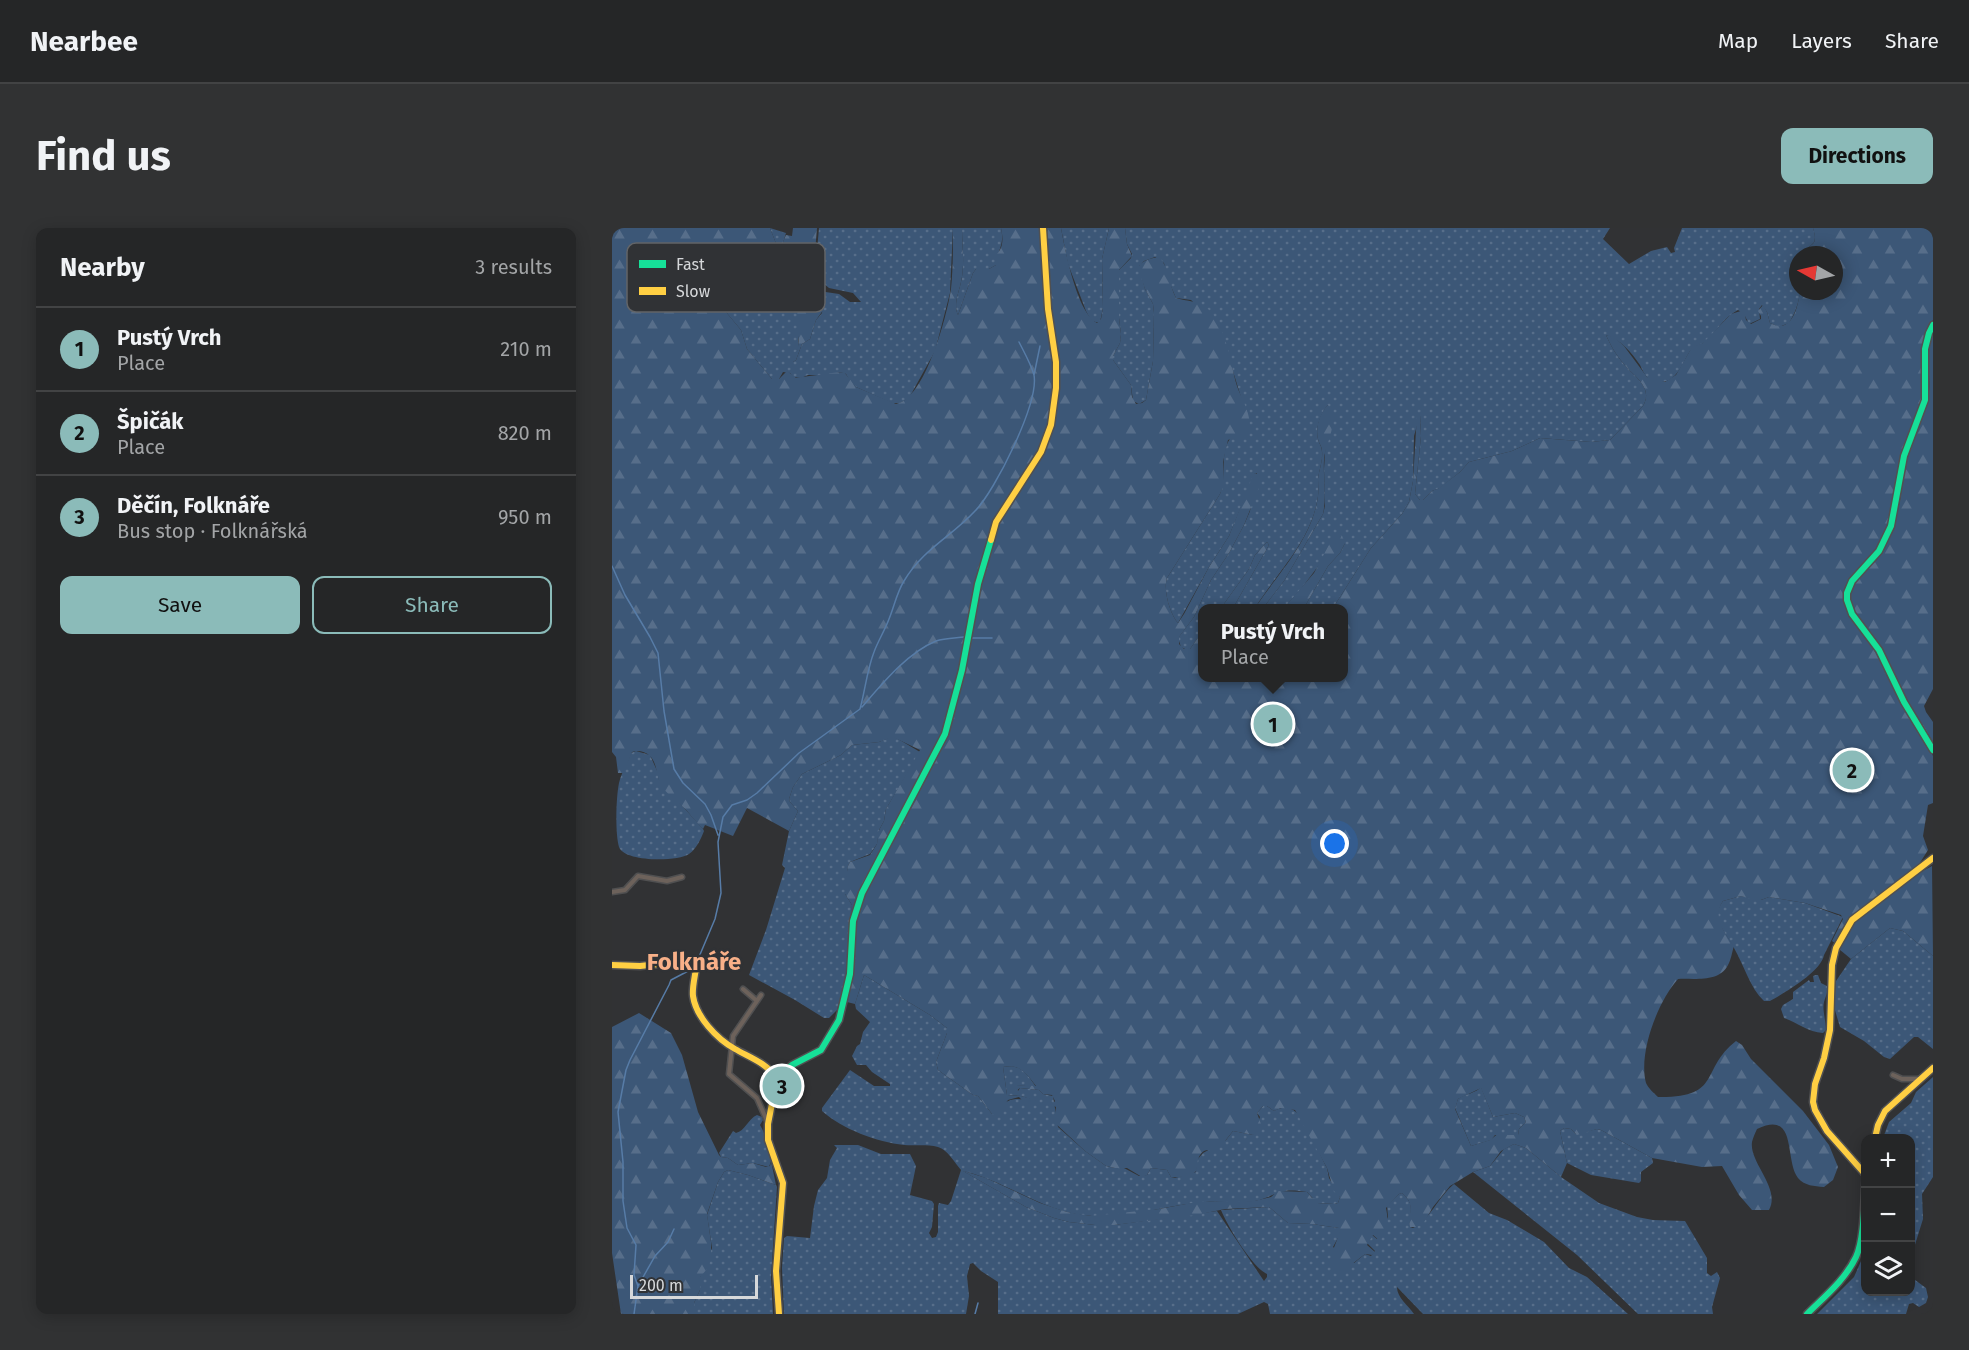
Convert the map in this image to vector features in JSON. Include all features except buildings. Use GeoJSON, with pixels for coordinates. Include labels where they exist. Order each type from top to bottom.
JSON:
{"type":"FeatureCollection","features":[{"type":"Feature","properties":{"kind":"street"},"geometry":{"type":"LineString","coordinates":[[779,1314],[776,1271],[783,1183],[768,1140],[768,1124],[777,1078],[792,1065],[821,1050],[839,1020],[850,974],[853,921],[862,893],[945,734],[962,670],[978,585],[996,522],[1041,452],[1051,425],[1056,388],[1056,362],[1047,298],[1043,228]]}},
{"type":"Feature","properties":{"kind":"street"},"geometry":{"type":"LineString","coordinates":[[1933,325],[1925,341],[1926,391],[1923,412],[1905,454],[1893,518],[1886,540],[1877,555],[1851,580],[1846,598],[1850,610],[1879,650],[1899,694],[1928,738],[1933,750]]}},
{"type":"Feature","properties":{"kind":"street"},"geometry":{"type":"LineString","coordinates":[[1861,1169],[1827,1131],[1819,1119],[1813,1102],[1815,1084],[1830,1030],[1832,965],[1836,948],[1852,920],[1933,858]]}},
{"type":"Feature","properties":{"kind":"street"},"geometry":{"type":"LineString","coordinates":[[612,892],[625,890],[638,876],[667,882],[682,877]]}},
{"type":"Feature","properties":{"kind":"street"},"geometry":{"type":"LineString","coordinates":[[612,965],[640,966],[687,961],[692,963],[696,968],[693,994],[697,1010],[717,1038],[770,1069],[777,1078]]}},
{"type":"Feature","properties":{"kind":"street"},"geometry":{"type":"LineString","coordinates":[[743,989],[757,1001]]}},
{"type":"Feature","properties":{"kind":"street"},"geometry":{"type":"LineString","coordinates":[[724,1042],[732,1036],[761,995]]}},
{"type":"Feature","properties":{"kind":"street"},"geometry":{"type":"LineString","coordinates":[[732,1036],[729,1074],[757,1098],[768,1124]]}},
{"type":"Feature","properties":{"kind":"street"},"geometry":{"type":"LineString","coordinates":[[1876,1134],[1885,1111],[1933,1068]]}},
{"type":"Feature","properties":{"kind":"street"},"geometry":{"type":"LineString","coordinates":[[1893,1075],[1902,1079],[1920,1079]]}},
{"type":"Feature","properties":{"kind":"street"},"geometry":{"type":"LineString","coordinates":[[1807,1314],[1844,1276],[1856,1257],[1860,1244],[1864,1188]]}},
{"type":"Feature","properties":{"kind":"green space"},"geometry":{"type":"Polygon","coordinates":[[[612,228],[770,228],[776,243],[627,243],[627,312],[726,312],[741,330],[747,349],[772,379],[779,379],[787,371],[796,378],[844,372],[856,387],[896,404],[907,399],[925,373],[945,318],[951,289],[953,228],[962,228],[963,269],[956,303],[958,315],[976,269],[989,269],[996,265],[996,255],[1002,242],[1001,228],[1040,228],[1045,309],[1053,362],[1053,388],[1048,424],[1038,451],[994,523],[976,584],[943,733],[859,892],[849,925],[852,905],[845,894],[848,866],[850,862],[870,855],[877,844],[878,832],[884,821],[886,809],[920,750],[893,737],[879,742],[852,745],[841,755],[802,774],[793,787],[789,799],[798,811],[789,831],[747,808],[733,836],[705,825],[703,829],[662,787],[654,763],[646,753],[632,752],[624,773],[618,773],[616,757],[612,752],[612,228]]]}},
{"type":"Feature","properties":{"kind":"green space"},"geometry":{"type":"Polygon","coordinates":[[[770,228],[786,233],[783,243],[776,243],[770,228]]]}},
{"type":"Feature","properties":{"kind":"green space"},"geometry":{"type":"Polygon","coordinates":[[[793,228],[817,228],[816,243],[783,243],[786,235],[792,236],[793,228]]]}},
{"type":"Feature","properties":{"kind":"green space"},"geometry":{"type":"Polygon","coordinates":[[[819,228],[953,228],[950,293],[935,351],[909,398],[900,403],[892,403],[856,387],[842,372],[808,375],[801,378],[783,372],[779,379],[772,379],[747,349],[741,330],[726,312],[804,312],[798,340],[799,347],[793,362],[802,344],[810,339],[816,320],[822,312],[825,312],[825,292],[839,294],[850,302],[861,302],[853,293],[829,288],[825,285],[825,243],[818,243],[819,228]]]}},
{"type":"Feature","properties":{"kind":"green space"},"geometry":{"type":"Polygon","coordinates":[[[962,228],[1001,228],[1002,239],[996,265],[989,269],[976,269],[973,273],[958,315],[956,303],[963,269],[962,228]]]}},
{"type":"Feature","properties":{"kind":"green space"},"geometry":{"type":"Polygon","coordinates":[[[1046,228],[1061,228],[1078,294],[1090,317],[1097,323],[1101,319],[1103,308],[1102,259],[1109,228],[1125,228],[1127,244],[1132,256],[1119,270],[1121,334],[1113,360],[1131,385],[1132,397],[1136,404],[1146,400],[1153,361],[1154,313],[1153,304],[1138,268],[1140,264],[1149,259],[1160,258],[1176,298],[1206,307],[1216,319],[1224,337],[1249,420],[1248,431],[1244,435],[1228,440],[1223,462],[1224,484],[1220,494],[1167,578],[1168,602],[1178,623],[1229,536],[1253,475],[1255,473],[1260,475],[1262,480],[1244,525],[1211,580],[1194,617],[1179,637],[1179,644],[1184,649],[1190,649],[1198,638],[1198,682],[1348,682],[1348,604],[1336,604],[1371,548],[1402,514],[1409,502],[1413,481],[1417,414],[1420,415],[1421,436],[1415,494],[1420,500],[1460,472],[1469,462],[1512,451],[1540,438],[1591,442],[1610,440],[1643,406],[1646,393],[1641,382],[1618,357],[1606,335],[1614,337],[1624,346],[1647,377],[1665,382],[1676,375],[1692,347],[1703,343],[1731,314],[1744,310],[1746,320],[1751,324],[1761,319],[1758,311],[1763,305],[1770,323],[1778,326],[1789,322],[1799,300],[1843,300],[1843,246],[1810,246],[1815,239],[1813,228],[1933,228],[1933,320],[1924,339],[1923,347],[1925,382],[1923,400],[1901,461],[1890,521],[1874,554],[1851,578],[1844,598],[1886,669],[1907,714],[1926,740],[1933,756],[1933,803],[1928,805],[1923,836],[1928,850],[1916,869],[1848,921],[1836,944],[1832,941],[1843,919],[1841,915],[1805,903],[1769,897],[1758,901],[1741,896],[1723,901],[1719,919],[1723,930],[1734,946],[1729,963],[1719,975],[1698,979],[1678,979],[1663,1000],[1651,1028],[1645,1057],[1644,1071],[1646,1083],[1650,1089],[1658,1097],[1678,1096],[1692,1093],[1701,1087],[1708,1080],[1717,1062],[1736,1041],[1803,1111],[1829,1145],[1838,1167],[1833,1180],[1824,1187],[1804,1183],[1794,1170],[1788,1139],[1784,1131],[1779,1126],[1770,1125],[1757,1129],[1752,1142],[1752,1150],[1768,1184],[1772,1202],[1769,1210],[1752,1210],[1739,1195],[1722,1166],[1702,1167],[1652,1158],[1601,1130],[1577,1135],[1571,1129],[1564,1128],[1560,1131],[1567,1163],[1561,1177],[1526,1148],[1514,1144],[1501,1151],[1490,1166],[1473,1172],[1450,1186],[1423,1224],[1410,1227],[1409,1202],[1402,1193],[1399,1194],[1386,1208],[1387,1225],[1380,1241],[1373,1235],[1367,1245],[1375,1252],[1372,1255],[1365,1254],[1336,1274],[1332,1268],[1331,1257],[1339,1228],[1288,1223],[1269,1207],[1225,1209],[1196,1215],[1114,1225],[1069,1222],[1026,1207],[961,1170],[986,1178],[1040,1203],[1067,1212],[1091,1216],[1159,1209],[1197,1202],[1254,1201],[1271,1197],[1278,1191],[1307,1192],[1312,1198],[1317,1199],[1317,1203],[1338,1203],[1340,1197],[1334,1191],[1327,1168],[1295,1110],[1281,1108],[1274,1111],[1263,1106],[1257,1113],[1262,1130],[1253,1135],[1233,1131],[1217,1151],[1208,1150],[1200,1155],[1197,1170],[1192,1174],[1171,1177],[1167,1170],[1151,1168],[1147,1175],[1142,1177],[1127,1168],[1106,1166],[1085,1151],[1054,1121],[1056,1107],[1052,1105],[1055,1101],[1052,1095],[1043,1094],[1039,1090],[1020,1088],[1016,1091],[1014,1087],[1016,1085],[1036,1086],[1018,1068],[1003,1067],[1007,1095],[1021,1096],[1036,1100],[1034,1104],[1027,1105],[1019,1097],[1008,1100],[996,1115],[992,1114],[978,1096],[973,1095],[938,1070],[936,1062],[947,1028],[930,1015],[864,975],[855,1004],[847,1002],[853,974],[856,922],[865,894],[948,735],[993,539],[999,523],[1019,489],[1044,454],[1054,425],[1059,362],[1051,309],[1046,228]],[[1481,1088],[1458,1099],[1455,1109],[1471,1146],[1490,1140],[1499,1133],[1518,1135],[1519,1129],[1526,1122],[1524,1117],[1515,1113],[1493,1117],[1481,1088]]]}},
{"type":"Feature","properties":{"kind":"green space"},"geometry":{"type":"Polygon","coordinates":[[[1061,228],[1109,228],[1102,259],[1103,308],[1100,322],[1093,321],[1086,311],[1068,264],[1061,228]]]}},
{"type":"Feature","properties":{"kind":"green space"},"geometry":{"type":"Polygon","coordinates":[[[1125,228],[1610,228],[1603,239],[1629,264],[1651,251],[1667,247],[1671,253],[1675,252],[1674,248],[1682,228],[1813,228],[1815,238],[1810,246],[1789,246],[1789,300],[1798,300],[1789,323],[1779,327],[1770,323],[1762,305],[1759,309],[1760,319],[1749,324],[1744,314],[1738,310],[1724,321],[1705,342],[1692,349],[1678,372],[1669,380],[1660,382],[1650,379],[1625,347],[1606,335],[1618,357],[1641,382],[1646,393],[1643,406],[1610,440],[1591,442],[1540,438],[1512,451],[1469,462],[1440,488],[1420,500],[1415,494],[1421,436],[1420,415],[1414,436],[1413,481],[1409,502],[1402,514],[1371,548],[1336,604],[1306,604],[1328,566],[1340,553],[1345,543],[1319,565],[1288,604],[1266,604],[1284,581],[1323,514],[1328,405],[1321,416],[1317,430],[1322,448],[1318,499],[1307,531],[1291,558],[1257,604],[1235,604],[1269,545],[1267,542],[1255,555],[1249,569],[1224,604],[1200,604],[1250,511],[1257,473],[1255,473],[1229,536],[1178,623],[1168,602],[1167,578],[1220,494],[1224,455],[1228,442],[1234,434],[1249,423],[1219,326],[1191,300],[1176,298],[1164,263],[1155,257],[1144,261],[1139,266],[1145,289],[1153,304],[1153,361],[1146,400],[1139,404],[1133,401],[1131,385],[1113,360],[1121,334],[1119,270],[1132,254],[1127,244],[1125,228]]]}},
{"type":"Feature","properties":{"kind":"green space"},"geometry":{"type":"Polygon","coordinates":[[[798,312],[822,312],[816,320],[810,339],[802,344],[793,362],[790,359],[791,354],[797,351],[798,345],[798,312]]]}},
{"type":"Feature","properties":{"kind":"green space"},"geometry":{"type":"Polygon","coordinates":[[[1933,329],[1933,689],[1924,706],[1933,722],[1933,743],[1901,693],[1876,641],[1853,611],[1849,591],[1855,580],[1881,554],[1897,513],[1907,457],[1929,392],[1928,345],[1933,329]]]}},
{"type":"Feature","properties":{"kind":"green space"},"geometry":{"type":"Polygon","coordinates":[[[1328,405],[1333,419],[1324,460],[1323,514],[1284,581],[1266,604],[1258,604],[1300,545],[1313,517],[1318,499],[1318,479],[1322,455],[1317,435],[1323,412],[1328,405]]]}},
{"type":"Feature","properties":{"kind":"green space"},"geometry":{"type":"Polygon","coordinates":[[[1339,534],[1345,543],[1340,553],[1328,566],[1306,604],[1287,604],[1314,573],[1332,539],[1339,534]]]}},
{"type":"Feature","properties":{"kind":"green space"},"geometry":{"type":"Polygon","coordinates":[[[1267,542],[1269,545],[1235,604],[1224,604],[1249,569],[1255,555],[1267,542]]]}},
{"type":"Feature","properties":{"kind":"green space"},"geometry":{"type":"Polygon","coordinates":[[[1198,608],[1198,638],[1187,650],[1181,647],[1178,638],[1198,608]]]}},
{"type":"Feature","properties":{"kind":"green space"},"geometry":{"type":"Polygon","coordinates":[[[893,736],[920,752],[886,809],[877,844],[870,854],[850,862],[848,866],[845,894],[852,905],[848,973],[837,1010],[829,1018],[824,1018],[749,975],[785,868],[782,865],[789,831],[798,811],[789,799],[793,787],[802,774],[841,755],[852,745],[879,742],[893,736]]]}},
{"type":"Feature","properties":{"kind":"green space"},"geometry":{"type":"Polygon","coordinates":[[[636,751],[650,755],[659,780],[704,831],[694,849],[683,857],[640,858],[630,856],[619,847],[616,815],[619,783],[631,753],[636,751]]]}},
{"type":"Feature","properties":{"kind":"green space"},"geometry":{"type":"Polygon","coordinates":[[[1932,866],[1933,956],[1903,931],[1890,928],[1851,959],[1839,949],[1852,925],[1864,913],[1932,866]]]}},
{"type":"Feature","properties":{"kind":"green space"},"geometry":{"type":"Polygon","coordinates":[[[1741,896],[1761,900],[1769,897],[1805,903],[1843,917],[1816,968],[1801,981],[1770,1001],[1764,1001],[1755,990],[1718,919],[1720,905],[1723,901],[1741,896]]]}},
{"type":"Feature","properties":{"kind":"green space"},"geometry":{"type":"Polygon","coordinates":[[[1890,928],[1903,931],[1933,956],[1933,1049],[1918,1037],[1914,1037],[1890,1059],[1840,1027],[1834,1007],[1836,981],[1851,959],[1890,928]]]}},
{"type":"Feature","properties":{"kind":"green space"},"geometry":{"type":"Polygon","coordinates":[[[864,975],[930,1015],[947,1028],[936,1062],[938,1070],[973,1095],[978,1096],[992,1114],[1008,1101],[1021,1099],[1036,1101],[1021,1096],[1007,1095],[1003,1067],[1019,1068],[1036,1087],[1016,1085],[1018,1091],[1020,1088],[1039,1090],[1043,1094],[1053,1096],[1058,1127],[1106,1166],[1124,1168],[1139,1176],[1147,1175],[1151,1168],[1167,1170],[1171,1177],[1175,1178],[1196,1172],[1197,1160],[1203,1153],[1226,1140],[1233,1131],[1253,1135],[1260,1117],[1257,1113],[1263,1106],[1274,1111],[1288,1108],[1296,1112],[1303,1122],[1340,1197],[1338,1203],[1317,1203],[1307,1192],[1287,1191],[1255,1201],[1203,1202],[1131,1214],[1092,1216],[1058,1210],[995,1182],[963,1171],[1026,1207],[1069,1222],[1095,1225],[1114,1225],[1217,1211],[1264,1281],[1267,1274],[1248,1255],[1221,1210],[1269,1207],[1288,1223],[1339,1228],[1339,1236],[1333,1247],[1354,1263],[1365,1254],[1371,1256],[1375,1251],[1367,1243],[1372,1235],[1377,1239],[1388,1217],[1387,1206],[1399,1194],[1402,1193],[1409,1201],[1410,1227],[1413,1228],[1424,1220],[1454,1184],[1489,1213],[1507,1220],[1544,1242],[1569,1268],[1587,1277],[1628,1314],[1423,1314],[1397,1287],[1401,1298],[1414,1314],[1270,1314],[1268,1304],[1264,1302],[1238,1314],[998,1314],[998,1282],[973,1263],[970,1264],[967,1276],[969,1296],[966,1314],[784,1314],[782,1268],[784,1238],[787,1236],[810,1238],[818,1190],[827,1178],[830,1160],[837,1148],[834,1145],[858,1145],[881,1154],[910,1154],[916,1166],[910,1195],[932,1201],[934,1204],[932,1227],[929,1233],[932,1238],[936,1237],[938,1232],[939,1203],[948,1205],[951,1201],[961,1170],[948,1153],[938,1147],[904,1145],[871,1138],[839,1123],[822,1111],[850,1070],[874,1086],[890,1086],[866,1065],[857,1065],[852,1056],[870,1022],[856,1009],[855,1004],[864,975]]]}},
{"type":"Feature","properties":{"kind":"green space"},"geometry":{"type":"Polygon","coordinates":[[[1818,975],[1821,983],[1827,986],[1824,1005],[1826,1030],[1823,1033],[1784,1018],[1781,1009],[1793,999],[1793,992],[1809,980],[1814,982],[1813,976],[1818,975]]]}},
{"type":"Feature","properties":{"kind":"green space"},"geometry":{"type":"Polygon","coordinates":[[[639,1013],[671,1033],[682,1055],[698,1112],[719,1155],[738,1165],[753,1163],[766,1167],[770,1166],[771,1161],[776,1185],[728,1170],[724,1172],[718,1182],[707,1214],[711,1258],[708,1268],[700,1277],[700,1290],[694,1303],[694,1314],[621,1314],[612,1253],[612,1027],[639,1013]]]}},
{"type":"Feature","properties":{"kind":"green space"},"geometry":{"type":"Polygon","coordinates":[[[1933,1077],[1933,1177],[1922,1194],[1923,1219],[1915,1245],[1915,1134],[1884,1134],[1889,1122],[1911,1103],[1916,1092],[1933,1077]]]}},
{"type":"Feature","properties":{"kind":"green space"},"geometry":{"type":"Polygon","coordinates":[[[1481,1087],[1493,1117],[1515,1113],[1524,1117],[1526,1122],[1519,1129],[1518,1135],[1495,1135],[1491,1140],[1471,1146],[1455,1108],[1458,1099],[1481,1087]]]}},
{"type":"Feature","properties":{"kind":"green space"},"geometry":{"type":"Polygon","coordinates":[[[757,1115],[762,1117],[760,1125],[772,1158],[769,1167],[753,1163],[738,1165],[728,1158],[721,1157],[719,1153],[733,1131],[739,1132],[757,1115]]]}},
{"type":"Feature","properties":{"kind":"green space"},"geometry":{"type":"Polygon","coordinates":[[[1564,1128],[1571,1129],[1576,1134],[1601,1130],[1652,1158],[1653,1163],[1641,1172],[1639,1183],[1591,1175],[1567,1163],[1560,1131],[1564,1128]]]}},
{"type":"Feature","properties":{"kind":"green space"},"geometry":{"type":"Polygon","coordinates":[[[1514,1144],[1526,1148],[1561,1177],[1599,1203],[1637,1217],[1685,1221],[1707,1258],[1707,1273],[1711,1276],[1717,1272],[1720,1278],[1712,1307],[1713,1314],[1638,1314],[1577,1255],[1473,1172],[1490,1166],[1504,1149],[1514,1144]]]}},
{"type":"Feature","properties":{"kind":"green space"},"geometry":{"type":"Polygon","coordinates":[[[728,1170],[748,1175],[777,1187],[771,1277],[773,1314],[694,1314],[694,1303],[700,1290],[700,1277],[712,1248],[707,1215],[718,1182],[728,1170]]]}},
{"type":"Feature","properties":{"kind":"green space"},"geometry":{"type":"Polygon","coordinates":[[[1861,1261],[1861,1296],[1915,1296],[1915,1280],[1926,1288],[1928,1297],[1926,1303],[1919,1307],[1913,1303],[1909,1304],[1906,1314],[1817,1314],[1854,1277],[1861,1261]]]}},
{"type":"Feature","properties":{"kind":"waterway"},"geometry":{"type":"LineString","coordinates":[[696,964],[715,919],[721,893],[718,842],[723,817],[732,805],[747,800],[757,793],[799,753],[860,709],[872,659],[904,581],[928,552],[975,511],[1004,467],[1023,425],[1034,388],[1033,371],[1019,342]]}},
{"type":"Feature","properties":{"kind":"waterway"},"geometry":{"type":"LineString","coordinates":[[1034,375],[1040,346]]}},
{"type":"Feature","properties":{"kind":"waterway"},"geometry":{"type":"LineString","coordinates":[[612,566],[625,595],[658,653],[664,711],[674,769],[683,783],[705,804],[718,835]]}},
{"type":"Feature","properties":{"kind":"waterway"},"geometry":{"type":"LineString","coordinates":[[862,707],[896,670],[925,646],[936,641],[964,637]]}},
{"type":"Feature","properties":{"kind":"waterway"},"geometry":{"type":"LineString","coordinates":[[971,638],[992,638]]}},
{"type":"Feature","properties":{"kind":"waterway"},"geometry":{"type":"LineString","coordinates":[[634,1314],[638,1286],[634,1275],[636,1245],[627,1228],[623,1201],[623,1162],[618,1112],[630,1060],[671,980],[692,969]]}},
{"type":"Feature","properties":{"kind":"waterway"},"geometry":{"type":"LineString","coordinates":[[638,1286],[655,1256],[668,1242],[674,1229]]}},
{"type":"Feature","properties":{"kind":"waterway"},"geometry":{"type":"LineString","coordinates":[[975,1314],[978,1303]]}},
{"type":"Feature","properties":{"kind":"traffic: fast"},"geometry":{"type":"LineString","coordinates":[[1933,325],[1925,349],[1925,400],[1904,456],[1891,526],[1879,551],[1852,581],[1847,593],[1852,614],[1879,650],[1904,702],[1933,750]]}},
{"type":"Feature","properties":{"kind":"traffic: fast"},"geometry":{"type":"LineString","coordinates":[[777,1078],[792,1065],[821,1050],[839,1020],[850,974],[853,921],[862,893],[945,734],[962,670],[978,584],[991,540]]}},
{"type":"Feature","properties":{"kind":"traffic: fast"},"geometry":{"type":"LineString","coordinates":[[1807,1314],[1840,1281],[1856,1257],[1863,1228],[1865,1188]]}},
{"type":"Feature","properties":{"kind":"traffic: slow"},"geometry":{"type":"LineString","coordinates":[[991,540],[996,522],[1041,452],[1051,425],[1056,388],[1056,362],[1048,309],[1043,228]]}},
{"type":"Feature","properties":{"kind":"traffic: slow"},"geometry":{"type":"LineString","coordinates":[[1861,1169],[1827,1131],[1813,1102],[1815,1084],[1830,1030],[1832,965],[1836,948],[1852,920],[1933,858]]}},
{"type":"Feature","properties":{"kind":"traffic: slow"},"geometry":{"type":"LineString","coordinates":[[612,965],[640,966],[687,961],[696,968],[693,996],[698,1012],[708,1027],[728,1045],[763,1065],[777,1078]]}},
{"type":"Feature","properties":{"kind":"traffic: slow"},"geometry":{"type":"LineString","coordinates":[[1876,1134],[1885,1111],[1933,1068]]}},
{"type":"Feature","properties":{"kind":"traffic: slow"},"geometry":{"type":"LineString","coordinates":[[777,1078],[768,1124],[768,1140],[783,1183],[776,1271],[779,1314]]}},
{"type":"Feature","properties":{"kind":"place","name":"Pustý Vrch"},"geometry":{"type":"Point","coordinates":[1273,724]}},
{"type":"Feature","properties":{"kind":"place","name":"Špičák"},"geometry":{"type":"Point","coordinates":[1852,770]}},
{"type":"Feature","properties":{"kind":"place","name":"Děčín, Folknáře"},"geometry":{"type":"Point","coordinates":[782,1086]}},
{"type":"Feature","properties":{"kind":"district","name":"Folknáře"},"geometry":{"type":"Point","coordinates":[694,962]}}]}
